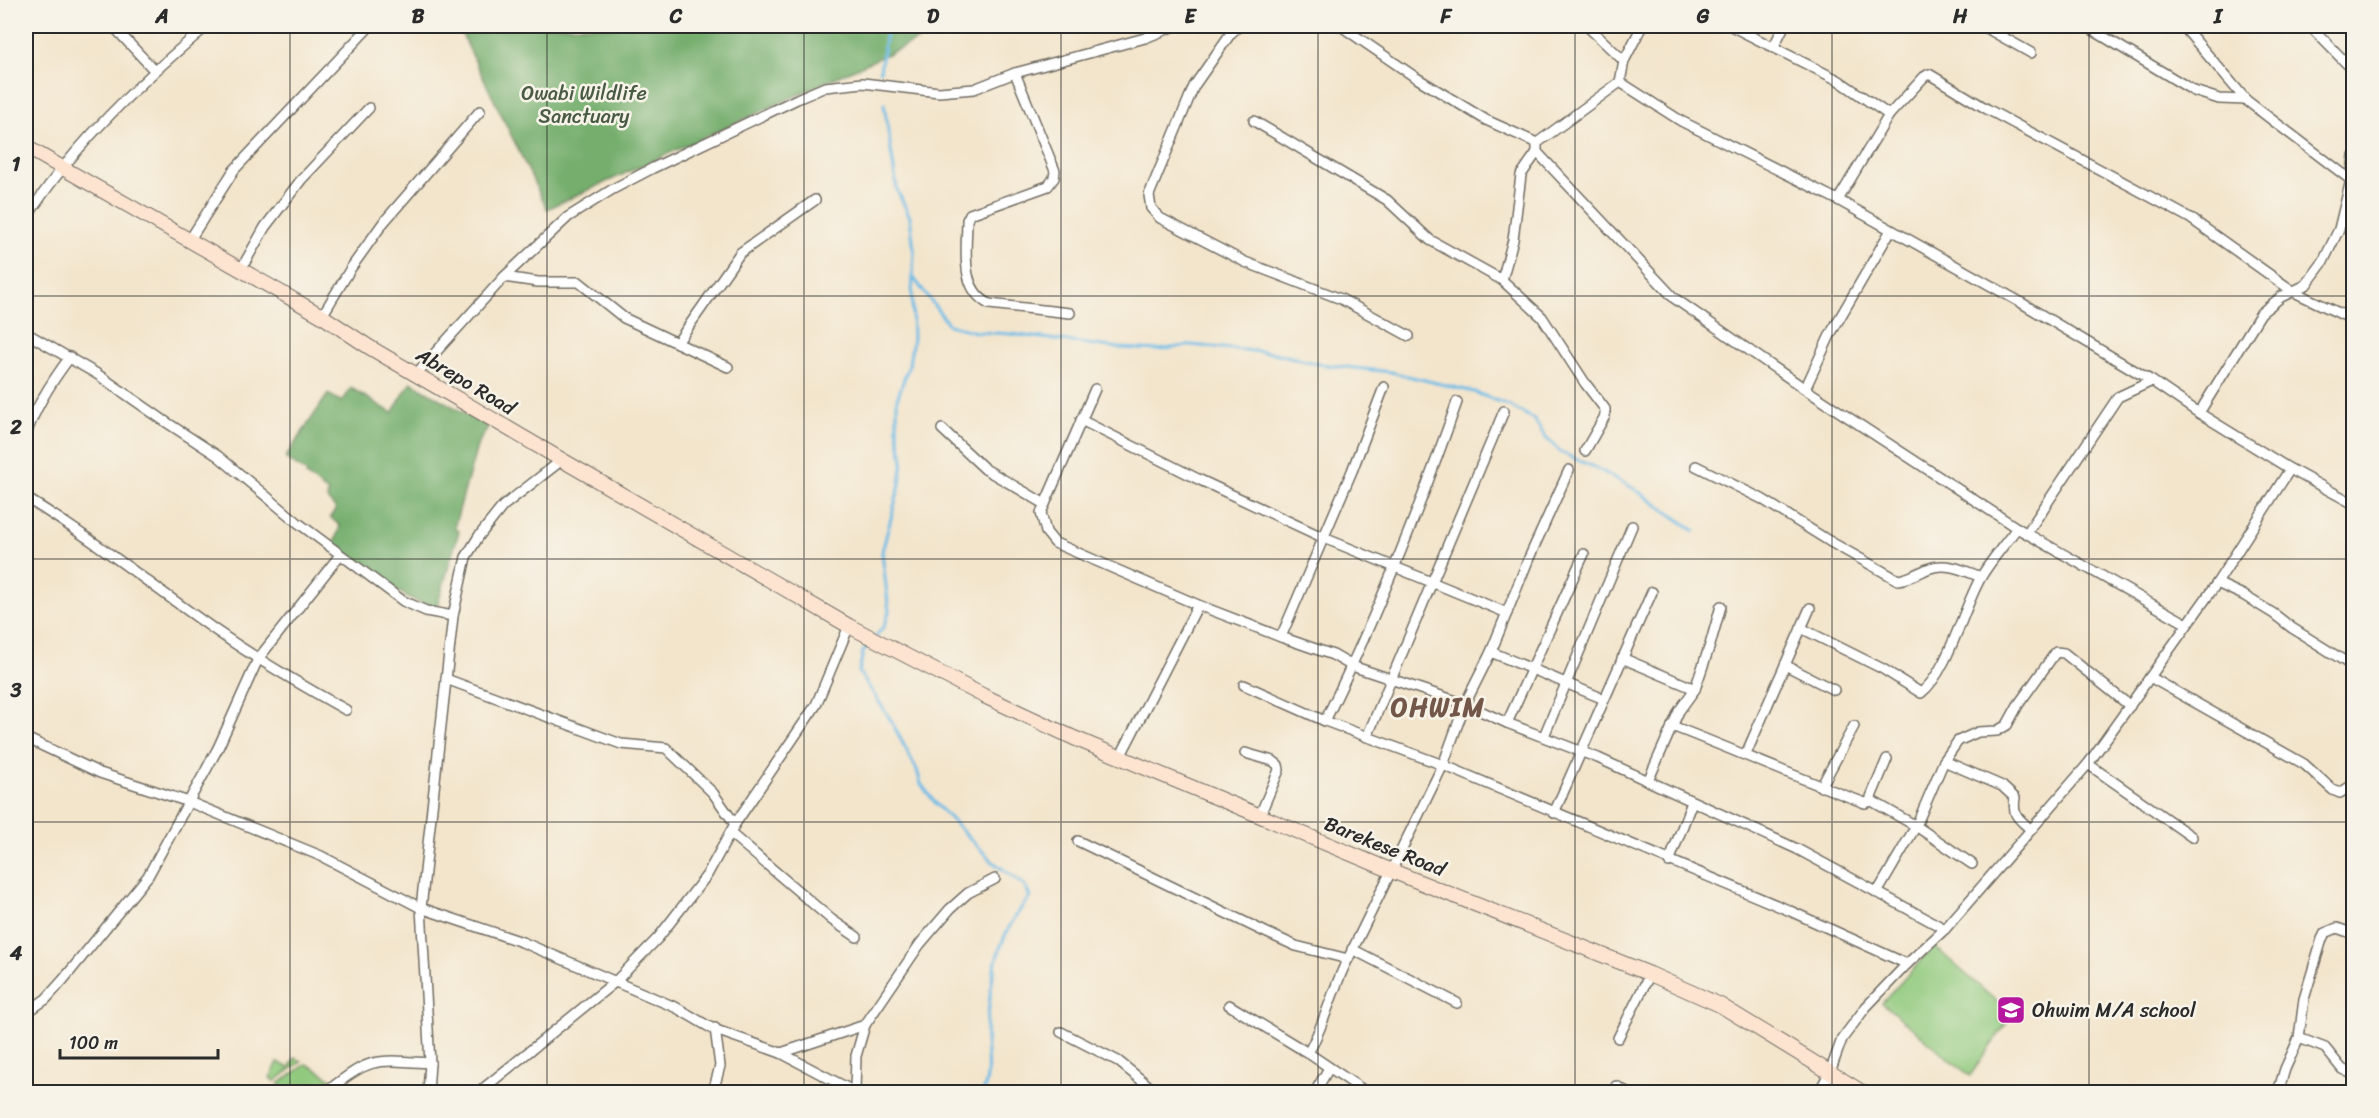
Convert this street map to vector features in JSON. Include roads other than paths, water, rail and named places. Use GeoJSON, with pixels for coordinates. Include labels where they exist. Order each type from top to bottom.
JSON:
{"type":"FeatureCollection","features":[{"type":"Feature","properties":{"kind":"main road","name":"Abrepo Road"},"geometry":{"type":"LineString","coordinates":[[26,147],[322,316],[369,347],[562,460],[849,626],[887,645]]}},
{"type":"Feature","properties":{"kind":"main road","name":"Barekese Road"},"geometry":{"type":"LineString","coordinates":[[887,645],[994,700],[1120,757],[1392,871],[1650,974],[1720,1005],[1862,1092]]}},
{"type":"Feature","properties":{"kind":"street"},"geometry":{"type":"LineString","coordinates":[[113,26],[154,70]]}},
{"type":"Feature","properties":{"kind":"street"},"geometry":{"type":"LineString","coordinates":[[189,241],[234,170],[370,26]]}},
{"type":"Feature","properties":{"kind":"street"},"geometry":{"type":"LineString","coordinates":[[416,374],[504,277],[568,217],[613,189],[743,124],[825,87],[863,83],[939,92],[974,89],[1015,73],[1145,38],[1175,26]]}},
{"type":"Feature","properties":{"kind":"street"},"geometry":{"type":"LineString","coordinates":[[1239,26],[1231,33],[1194,86],[1149,195],[1151,208],[1160,218],[1245,262],[1341,299],[1409,336]]}},
{"type":"Feature","properties":{"kind":"street"},"geometry":{"type":"LineString","coordinates":[[1341,26],[1415,77],[1537,148],[1674,298],[1805,389],[2017,528],[2187,624]]}},
{"type":"Feature","properties":{"kind":"street"},"geometry":{"type":"LineString","coordinates":[[1587,26],[1624,62]]}},
{"type":"Feature","properties":{"kind":"street"},"geometry":{"type":"LineString","coordinates":[[1502,280],[1513,240],[1521,175],[1537,148],[1620,82],[1624,62],[1642,26]]}},
{"type":"Feature","properties":{"kind":"street"},"geometry":{"type":"LineString","coordinates":[[1731,26],[1838,80],[1889,115]]}},
{"type":"Feature","properties":{"kind":"street"},"geometry":{"type":"LineString","coordinates":[[1774,46],[1784,26]]}},
{"type":"Feature","properties":{"kind":"street"},"geometry":{"type":"LineString","coordinates":[[1983,26],[2031,53]]}},
{"type":"Feature","properties":{"kind":"street"},"geometry":{"type":"LineString","coordinates":[[2086,26],[2194,91],[2219,99],[2246,100]]}},
{"type":"Feature","properties":{"kind":"street"},"geometry":{"type":"LineString","coordinates":[[2183,26],[2246,100],[2351,180]]}},
{"type":"Feature","properties":{"kind":"street"},"geometry":{"type":"LineString","coordinates":[[2310,26],[2354,70]]}},
{"type":"Feature","properties":{"kind":"street"},"geometry":{"type":"LineString","coordinates":[[26,219],[43,191],[63,167],[154,70],[201,27]]}},
{"type":"Feature","properties":{"kind":"street"},"geometry":{"type":"LineString","coordinates":[[1015,73],[1056,171],[1048,186],[970,214],[967,220],[968,281],[979,299],[989,304],[1070,313]]}},
{"type":"Feature","properties":{"kind":"street"},"geometry":{"type":"LineString","coordinates":[[1838,200],[1889,115],[1929,74],[1987,109],[2190,218],[2294,292],[2354,320]]}},
{"type":"Feature","properties":{"kind":"street"},"geometry":{"type":"LineString","coordinates":[[1620,82],[1681,121],[1838,200],[2020,302],[2152,381],[2290,469],[2354,504]]}},
{"type":"Feature","properties":{"kind":"street"},"geometry":{"type":"LineString","coordinates":[[240,271],[265,227],[301,180],[369,108]]}},
{"type":"Feature","properties":{"kind":"street"},"geometry":{"type":"LineString","coordinates":[[322,316],[351,268],[383,223],[480,111]]}},
{"type":"Feature","properties":{"kind":"street"},"geometry":{"type":"LineString","coordinates":[[1254,121],[1387,200],[1430,240],[1502,280],[1542,317],[1585,383],[1605,409],[1605,416],[1585,451]]}},
{"type":"Feature","properties":{"kind":"street"},"geometry":{"type":"LineString","coordinates":[[2199,413],[2261,313],[2281,297],[2306,285],[2323,262],[2339,229],[2351,180],[2354,156]]}},
{"type":"Feature","properties":{"kind":"street"},"geometry":{"type":"LineString","coordinates":[[677,343],[740,253],[815,200]]}},
{"type":"Feature","properties":{"kind":"street"},"geometry":{"type":"LineString","coordinates":[[1805,389],[1831,333],[1891,230]]}},
{"type":"Feature","properties":{"kind":"street"},"geometry":{"type":"LineString","coordinates":[[504,277],[538,282],[579,282],[624,318],[728,367]]}},
{"type":"Feature","properties":{"kind":"street"},"geometry":{"type":"LineString","coordinates":[[26,333],[70,357],[218,456],[297,522],[403,601],[426,611],[453,616]]}},
{"type":"Feature","properties":{"kind":"street"},"geometry":{"type":"LineString","coordinates":[[26,435],[31,420],[51,382],[70,357]]}},
{"type":"Feature","properties":{"kind":"street"},"geometry":{"type":"LineString","coordinates":[[2027,533],[2118,397],[2152,381]]}},
{"type":"Feature","properties":{"kind":"street"},"geometry":{"type":"LineString","coordinates":[[1281,637],[1324,538],[1384,387]]}},
{"type":"Feature","properties":{"kind":"street"},"geometry":{"type":"LineString","coordinates":[[1095,389],[1041,513],[1046,532],[1054,543],[1198,605],[1333,655],[1352,666],[1465,704],[1648,780],[1797,849],[1945,929]]}},
{"type":"Feature","properties":{"kind":"street"},"geometry":{"type":"LineString","coordinates":[[1325,721],[1352,666],[1423,498],[1457,402]]}},
{"type":"Feature","properties":{"kind":"street"},"geometry":{"type":"LineString","coordinates":[[1367,737],[1393,680],[1504,411]]}},
{"type":"Feature","properties":{"kind":"street"},"geometry":{"type":"LineString","coordinates":[[1082,420],[1198,480],[1324,538],[1507,613]]}},
{"type":"Feature","properties":{"kind":"street"},"geometry":{"type":"LineString","coordinates":[[942,429],[985,469],[1045,504]]}},
{"type":"Feature","properties":{"kind":"street"},"geometry":{"type":"LineString","coordinates":[[428,1092],[430,1063],[421,908],[453,616],[466,557],[479,536],[503,506],[562,460]]}},
{"type":"Feature","properties":{"kind":"street"},"geometry":{"type":"LineString","coordinates":[[1696,466],[1762,499],[1829,541],[1898,580],[1906,579],[1933,567],[1950,566],[1982,577]]}},
{"type":"Feature","properties":{"kind":"street"},"geometry":{"type":"LineString","coordinates":[[1819,1092],[1830,1072],[1842,1039],[1866,1007],[1906,964],[1945,929],[2088,764],[2217,583],[2290,469]]}},
{"type":"Feature","properties":{"kind":"street"},"geometry":{"type":"LineString","coordinates":[[1308,1053],[1315,1042],[1337,980],[1443,765],[1465,704],[1491,652],[1529,558],[1569,470]]}},
{"type":"Feature","properties":{"kind":"street"},"geometry":{"type":"LineString","coordinates":[[26,498],[59,518],[258,659],[346,710]]}},
{"type":"Feature","properties":{"kind":"street"},"geometry":{"type":"LineString","coordinates":[[1544,736],[1632,526]]}},
{"type":"Feature","properties":{"kind":"street"},"geometry":{"type":"LineString","coordinates":[[1801,628],[1883,669],[1921,693],[1940,668],[1982,577],[2017,528]]}},
{"type":"Feature","properties":{"kind":"street"},"geometry":{"type":"LineString","coordinates":[[1507,723],[1584,554]]}},
{"type":"Feature","properties":{"kind":"street"},"geometry":{"type":"LineString","coordinates":[[26,1012],[46,999],[148,876],[227,729],[258,659],[340,555]]}},
{"type":"Feature","properties":{"kind":"street"},"geometry":{"type":"LineString","coordinates":[[2217,583],[2274,614],[2354,667]]}},
{"type":"Feature","properties":{"kind":"street"},"geometry":{"type":"LineString","coordinates":[[1554,813],[1652,592]]}},
{"type":"Feature","properties":{"kind":"street"},"geometry":{"type":"LineString","coordinates":[[1120,757],[1198,605]]}},
{"type":"Feature","properties":{"kind":"street"},"geometry":{"type":"LineString","coordinates":[[1648,780],[1679,711],[1695,689],[1720,606]]}},
{"type":"Feature","properties":{"kind":"street"},"geometry":{"type":"LineString","coordinates":[[1746,754],[1810,608]]}},
{"type":"Feature","properties":{"kind":"street"},"geometry":{"type":"LineString","coordinates":[[479,1092],[561,1028],[616,981],[658,938],[707,875],[733,829],[816,705],[849,626]]}},
{"type":"Feature","properties":{"kind":"street"},"geometry":{"type":"LineString","coordinates":[[1491,652],[1604,699]]}},
{"type":"Feature","properties":{"kind":"street"},"geometry":{"type":"LineString","coordinates":[[1877,893],[1916,826],[1944,761],[1958,741],[1978,732],[1997,731],[2007,725],[2018,705],[2056,652],[2064,653],[2130,706]]}},
{"type":"Feature","properties":{"kind":"street"},"geometry":{"type":"LineString","coordinates":[[1622,658],[1695,689]]}},
{"type":"Feature","properties":{"kind":"street"},"geometry":{"type":"LineString","coordinates":[[1785,665],[1834,690]]}},
{"type":"Feature","properties":{"kind":"street"},"geometry":{"type":"LineString","coordinates":[[2150,677],[2304,764],[2333,790],[2340,793],[2354,784]]}},
{"type":"Feature","properties":{"kind":"street"},"geometry":{"type":"LineString","coordinates":[[446,679],[621,744],[666,748],[714,793],[733,829],[832,920],[857,937]]}},
{"type":"Feature","properties":{"kind":"street"},"geometry":{"type":"LineString","coordinates":[[1244,686],[1325,721],[1443,765],[1669,862],[1788,910],[1906,964]]}},
{"type":"Feature","properties":{"kind":"street"},"geometry":{"type":"LineString","coordinates":[[1672,726],[1746,754],[1821,787],[1865,803],[1872,801],[1916,826],[1972,864]]}},
{"type":"Feature","properties":{"kind":"street"},"geometry":{"type":"LineString","coordinates":[[1821,787],[1854,726]]}},
{"type":"Feature","properties":{"kind":"street"},"geometry":{"type":"LineString","coordinates":[[26,738],[100,773],[189,802],[321,856],[421,908],[522,942],[616,981],[715,1028],[781,1053],[855,1092],[856,1056],[864,1025],[920,944],[950,909],[968,893],[995,879]]}},
{"type":"Feature","properties":{"kind":"street"},"geometry":{"type":"LineString","coordinates":[[1245,753],[1274,761],[1278,765],[1279,770],[1260,815]]}},
{"type":"Feature","properties":{"kind":"street"},"geometry":{"type":"LineString","coordinates":[[1872,801],[1871,797],[1887,759]]}},
{"type":"Feature","properties":{"kind":"street"},"geometry":{"type":"LineString","coordinates":[[1944,761],[2002,786],[2015,798],[2013,810],[2015,814],[2031,830]]}},
{"type":"Feature","properties":{"kind":"street"},"geometry":{"type":"LineString","coordinates":[[2088,764],[2192,837]]}},
{"type":"Feature","properties":{"kind":"street"},"geometry":{"type":"LineString","coordinates":[[1669,862],[1692,802]]}},
{"type":"Feature","properties":{"kind":"street"},"geometry":{"type":"LineString","coordinates":[[1078,840],[1296,946],[1348,959]]}},
{"type":"Feature","properties":{"kind":"street"},"geometry":{"type":"LineString","coordinates":[[2278,1092],[2285,1069],[2299,1038],[2304,999],[2322,939],[2325,933],[2337,928],[2354,934]]}},
{"type":"Feature","properties":{"kind":"street"},"geometry":{"type":"LineString","coordinates":[[1352,949],[1457,1003]]}},
{"type":"Feature","properties":{"kind":"street"},"geometry":{"type":"LineString","coordinates":[[1618,1038],[1650,974]]}},
{"type":"Feature","properties":{"kind":"street"},"geometry":{"type":"LineString","coordinates":[[1229,1005],[1308,1053],[1366,1092]]}},
{"type":"Feature","properties":{"kind":"street"},"geometry":{"type":"LineString","coordinates":[[781,1053],[864,1025]]}},
{"type":"Feature","properties":{"kind":"street"},"geometry":{"type":"LineString","coordinates":[[713,1092],[720,1066],[715,1028]]}},
{"type":"Feature","properties":{"kind":"street"},"geometry":{"type":"LineString","coordinates":[[1061,1032],[1118,1061],[1156,1092]]}},
{"type":"Feature","properties":{"kind":"street"},"geometry":{"type":"LineString","coordinates":[[2299,1038],[2325,1048],[2342,1069],[2354,1075]]}},
{"type":"Feature","properties":{"kind":"street"},"geometry":{"type":"LineString","coordinates":[[326,1092],[365,1064],[384,1059],[430,1063]]}},
{"type":"Feature","properties":{"kind":"street"},"geometry":{"type":"LineString","coordinates":[[1315,1092],[1329,1068]]}},
{"type":"Feature","properties":{"kind":"street"},"geometry":{"type":"LineString","coordinates":[[1616,1086],[1628,1092]]}},
{"type":"Feature","properties":{"kind":"waterway"},"geometry":{"type":"LineString","coordinates":[[880,71],[887,26]]}},
{"type":"Feature","properties":{"kind":"waterway"},"geometry":{"type":"LineString","coordinates":[[876,636],[884,626],[889,612],[882,552],[900,484],[903,460],[897,429],[897,399],[909,365],[913,338],[914,250],[910,217],[897,190],[884,104]]}},
{"type":"Feature","properties":{"kind":"waterway"},"geometry":{"type":"LineString","coordinates":[[913,277],[949,325],[976,332],[1011,334],[1119,348],[1159,350],[1191,345],[1274,353],[1318,364],[1391,372],[1474,392],[1510,406],[1534,419],[1546,438],[1562,453],[1633,488],[1695,531]]}},
{"type":"Feature","properties":{"kind":"waterway"},"geometry":{"type":"LineString","coordinates":[[871,641],[863,652],[859,672],[889,717],[917,770],[921,784],[936,804],[993,862],[1024,885],[1030,897],[1012,922],[996,961],[986,1027],[987,1071],[983,1092]]}},
{"type":"Feature","properties":{"kind":"place","name":"Ohwim M/A school"},"geometry":{"type":"Point","coordinates":[2011,1010]}},
{"type":"Feature","properties":{"kind":"district","name":"OHWIM"},"geometry":{"type":"Point","coordinates":[1438,707]}},
{"type":"Feature","properties":{"kind":"park label","name":"Owabi Wildlife Sanctuary"},"geometry":{"type":"Point","coordinates":[584,104]}}]}
